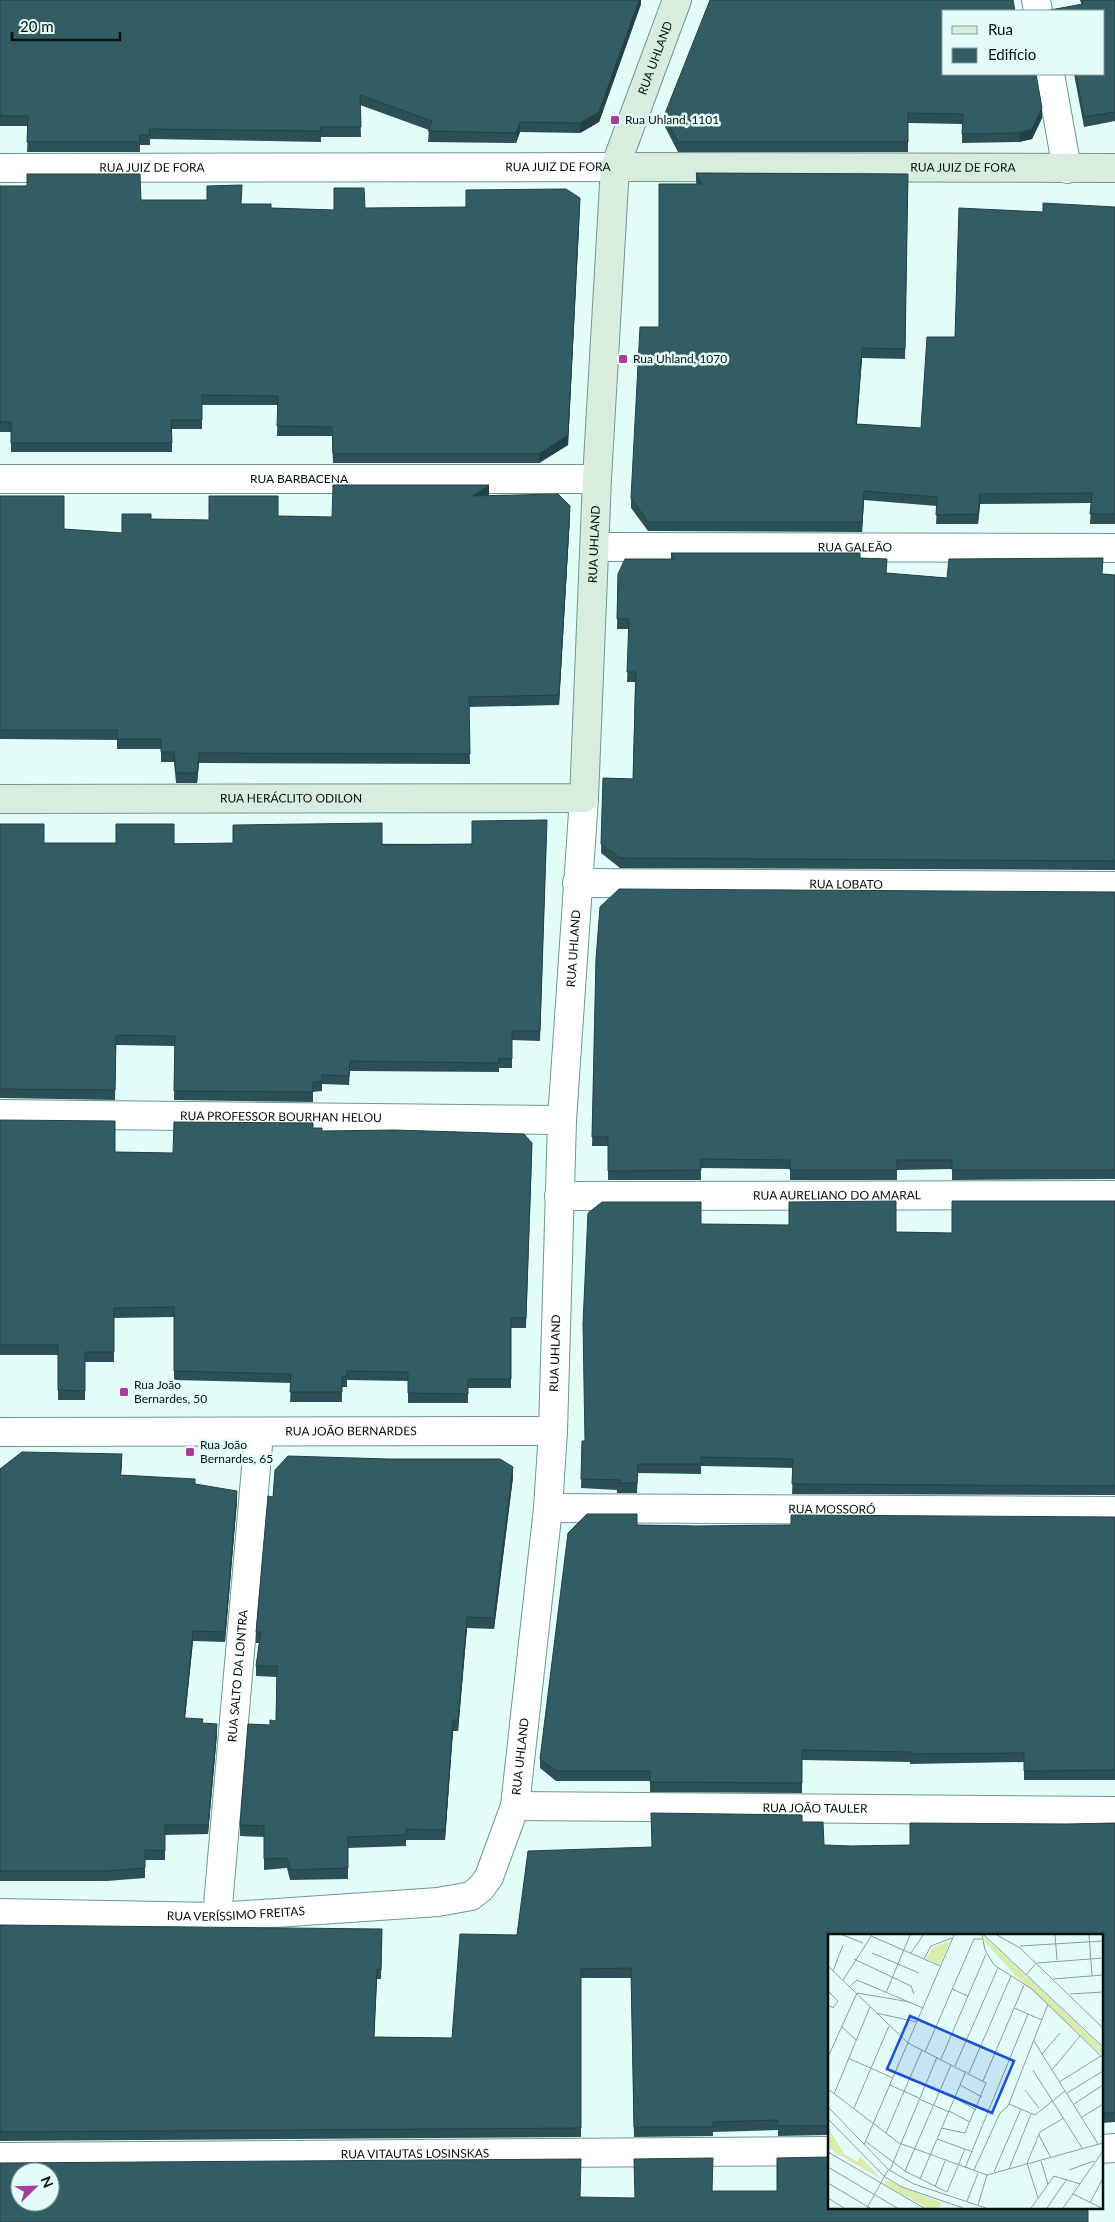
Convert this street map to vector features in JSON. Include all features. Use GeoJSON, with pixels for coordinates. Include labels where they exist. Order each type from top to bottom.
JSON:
{"type":"FeatureCollection","features":[{"type":"Feature","properties":{"kind":"street","name":"RUA UHLAND"},"geometry":{"type":"LineString","coordinates":[[471,1896],[481,1888],[489,1877],[515,1806],[548,1508],[553,1431],[562,1120],[584,798],[597,479],[616,167],[630,124],[677,0]]}},
{"type":"Feature","properties":{"kind":"street"},"geometry":{"type":"LineString","coordinates":[[1050,75],[1068,169]]}},
{"type":"Feature","properties":{"kind":"street","name":"RUA JUIZ DE FORA"},"geometry":{"type":"LineString","coordinates":[[0,168],[1115,168]]}},
{"type":"Feature","properties":{"kind":"street","name":"RUA BARBACENA"},"geometry":{"type":"LineString","coordinates":[[0,479],[597,479]]}},
{"type":"Feature","properties":{"kind":"street","name":"RUA GALEÃO"},"geometry":{"type":"LineString","coordinates":[[595,547],[1115,548]]}},
{"type":"Feature","properties":{"kind":"street","name":"RUA HERÁCLITO ODILON"},"geometry":{"type":"LineString","coordinates":[[0,799],[584,798]]}},
{"type":"Feature","properties":{"kind":"street","name":"RUA LOBATO"},"geometry":{"type":"LineString","coordinates":[[577,883],[1115,886]]}},
{"type":"Feature","properties":{"kind":"street","name":"RUA PROFESSOR BOURHAN HELOU"},"geometry":{"type":"LineString","coordinates":[[0,1114],[562,1120]]}},
{"type":"Feature","properties":{"kind":"street","name":"RUA AURELIANO DO AMARAL"},"geometry":{"type":"LineString","coordinates":[[559,1196],[1115,1195]]}},
{"type":"Feature","properties":{"kind":"street","name":"RUA JOÃO BERNARDES"},"geometry":{"type":"LineString","coordinates":[[0,1432],[553,1431]]}},
{"type":"Feature","properties":{"kind":"street","name":"RUA SALTO DA LONTRA"},"geometry":{"type":"LineString","coordinates":[[217,1917],[259,1433]]}},
{"type":"Feature","properties":{"kind":"street","name":"RUA MOSSORÓ"},"geometry":{"type":"LineString","coordinates":[[548,1508],[1115,1511]]}},
{"type":"Feature","properties":{"kind":"street","name":"RUA JOÃO TAULER"},"geometry":{"type":"LineString","coordinates":[[515,1806],[1115,1811]]}},
{"type":"Feature","properties":{"kind":"street","name":"RUA VERÍSSIMO FREITAS"},"geometry":{"type":"LineString","coordinates":[[0,1913],[217,1917],[438,1902],[471,1896]]}},
{"type":"Feature","properties":{"kind":"street"},"geometry":{"type":"LineString","coordinates":[[1102,2149],[1115,2148]]}},
{"type":"Feature","properties":{"kind":"street","name":"RUA VITAUTAS LOSINSKAS"},"geometry":{"type":"LineString","coordinates":[[0,2157],[828,2151]]}},
{"type":"Feature","properties":{"kind":"building"},"geometry":{"type":"Polygon","coordinates":[[[0,0],[639,0],[599,112],[580,123],[520,122],[516,133],[428,131],[432,121],[360,95],[361,127],[320,127],[321,131],[149,129],[150,135],[140,135],[140,142],[27,142],[28,116],[0,116],[0,0]]]}},
{"type":"Feature","properties":{"kind":"building"},"geometry":{"type":"Polygon","coordinates":[[[710,0],[1013,0],[1015,10],[942,10],[942,75],[1036,75],[1042,108],[1032,129],[1019,133],[962,134],[963,114],[908,113],[908,142],[678,142],[664,116],[710,0]]]}},
{"type":"Feature","properties":{"kind":"building"},"geometry":{"type":"Polygon","coordinates":[[[1082,0],[1115,0],[1115,112],[1084,117],[1076,75],[1105,75],[1105,10],[1050,10],[1083,4],[1082,0]]]}},
{"type":"Feature","properties":{"kind":"building"},"geometry":{"type":"Polygon","coordinates":[[[696,173],[908,174],[905,349],[862,348],[856,424],[921,428],[927,337],[955,337],[959,208],[1043,212],[1043,203],[1115,207],[1115,514],[1090,514],[1092,493],[980,494],[978,514],[936,515],[937,497],[864,491],[862,522],[648,522],[631,498],[640,327],[659,327],[659,184],[702,184],[696,173]]]}},
{"type":"Feature","properties":{"kind":"building"},"geometry":{"type":"Polygon","coordinates":[[[27,174],[140,174],[141,200],[207,200],[207,186],[242,185],[241,204],[271,204],[271,208],[334,210],[334,188],[364,188],[365,208],[466,207],[466,190],[566,189],[580,198],[568,435],[539,454],[333,454],[332,427],[277,426],[278,396],[202,395],[202,420],[171,420],[172,443],[11,443],[11,422],[0,422],[0,186],[27,186],[27,174]]]}},
{"type":"Feature","properties":{"kind":"building"},"geometry":{"type":"Polygon","coordinates":[[[333,485],[489,485],[472,496],[558,494],[570,506],[559,695],[469,697],[470,754],[199,753],[197,773],[176,773],[174,752],[161,752],[161,739],[117,739],[117,730],[0,730],[0,496],[64,496],[64,529],[122,533],[122,514],[151,514],[151,519],[209,520],[209,496],[278,496],[278,516],[332,517],[333,485]]]}},
{"type":"Feature","properties":{"kind":"building"},"geometry":{"type":"Polygon","coordinates":[[[671,553],[860,553],[860,558],[887,559],[886,573],[947,578],[949,559],[1103,558],[1102,574],[1115,575],[1115,861],[620,858],[601,844],[603,778],[633,779],[636,672],[627,672],[629,619],[617,619],[618,574],[625,559],[675,559],[671,553]]]}},
{"type":"Feature","properties":{"kind":"building"},"geometry":{"type":"Polygon","coordinates":[[[547,820],[540,1031],[512,1031],[512,1059],[499,1058],[499,1063],[350,1061],[349,1076],[322,1075],[322,1082],[313,1082],[313,1092],[174,1091],[175,1036],[116,1035],[115,1090],[0,1089],[0,824],[44,824],[44,843],[116,843],[116,824],[174,824],[174,844],[233,843],[233,825],[382,823],[382,845],[472,844],[472,821],[547,820]]]}},
{"type":"Feature","properties":{"kind":"building"},"geometry":{"type":"Polygon","coordinates":[[[619,889],[1115,892],[1115,1170],[952,1170],[952,1160],[897,1160],[897,1170],[790,1170],[790,1160],[701,1159],[701,1170],[608,1171],[608,1137],[592,1137],[596,959],[600,907],[619,889]]]}},
{"type":"Feature","properties":{"kind":"building"},"geometry":{"type":"Polygon","coordinates":[[[0,1120],[115,1121],[115,1152],[173,1153],[174,1122],[313,1123],[313,1128],[322,1128],[322,1131],[394,1130],[524,1134],[532,1143],[526,1318],[511,1318],[511,1379],[468,1379],[468,1394],[408,1393],[408,1372],[347,1371],[347,1377],[342,1377],[342,1392],[290,1392],[291,1374],[174,1371],[174,1307],[114,1308],[114,1352],[85,1352],[85,1391],[58,1390],[58,1345],[0,1345],[0,1120]]]}},
{"type":"Feature","properties":{"kind":"building"},"geometry":{"type":"Polygon","coordinates":[[[896,1201],[896,1232],[952,1233],[952,1201],[1115,1201],[1115,1486],[792,1484],[793,1459],[701,1457],[701,1464],[638,1464],[637,1483],[617,1483],[621,1480],[581,1479],[582,1441],[585,1441],[583,1324],[588,1213],[602,1202],[701,1202],[701,1224],[789,1225],[789,1202],[896,1201]]]}},
{"type":"Feature","properties":{"kind":"building"},"geometry":{"type":"Polygon","coordinates":[[[22,1452],[122,1454],[120,1475],[195,1479],[195,1484],[237,1491],[225,1632],[193,1631],[184,1718],[203,1719],[202,1723],[217,1724],[208,1825],[165,1825],[165,1851],[145,1850],[145,1868],[107,1871],[0,1871],[0,1469],[22,1452]]]}},
{"type":"Feature","properties":{"kind":"building"},"geometry":{"type":"Polygon","coordinates":[[[288,1456],[388,1459],[500,1459],[513,1467],[494,1618],[467,1617],[458,1720],[453,1720],[445,1830],[406,1829],[406,1835],[348,1837],[348,1868],[290,1870],[287,1858],[264,1859],[264,1826],[240,1825],[248,1724],[270,1725],[270,1720],[276,1721],[277,1666],[256,1666],[261,1632],[256,1632],[268,1496],[273,1497],[275,1470],[288,1456]]]}},
{"type":"Feature","properties":{"kind":"building"},"geometry":{"type":"Polygon","coordinates":[[[587,1514],[637,1514],[637,1525],[697,1526],[791,1525],[791,1515],[1115,1517],[1115,1770],[1024,1771],[1024,1753],[910,1754],[910,1752],[802,1750],[802,1783],[650,1782],[650,1771],[556,1771],[540,1759],[568,1533],[587,1514]]]}},
{"type":"Feature","properties":{"kind":"building"},"geometry":{"type":"Polygon","coordinates":[[[651,1813],[802,1815],[802,1822],[823,1822],[824,1845],[851,1846],[910,1845],[910,1823],[1115,1823],[1115,2113],[1102,2113],[1102,1934],[828,1934],[828,2126],[778,2126],[778,2120],[713,2122],[713,2127],[634,2127],[631,1968],[581,1969],[581,2128],[0,2132],[0,1925],[382,1929],[381,1970],[377,1969],[374,2037],[452,2038],[460,1934],[517,1935],[528,1851],[652,1847],[651,1813]]]}},
{"type":"Feature","properties":{"kind":"building"},"geometry":{"type":"Polygon","coordinates":[[[828,2157],[828,2210],[1088,2210],[1088,2222],[0,2222],[0,2163],[10,2163],[10,2212],[60,2212],[60,2163],[581,2159],[580,2197],[635,2198],[634,2159],[713,2158],[712,2191],[777,2191],[777,2158],[828,2157]]]}},
{"type":"Feature","properties":{"kind":"place","name":"Rua Uhland, 1101"},"geometry":{"type":"Point","coordinates":[615,120]}},
{"type":"Feature","properties":{"kind":"place","name":"Rua Uhland, 1070"},"geometry":{"type":"Point","coordinates":[623,359]}},
{"type":"Feature","properties":{"kind":"place","name":"Rua João Bernardes, 50"},"geometry":{"type":"Point","coordinates":[124,1392]}},
{"type":"Feature","properties":{"kind":"place","name":"Rua João Bernardes, 65"},"geometry":{"type":"Point","coordinates":[190,1452]}}]}
